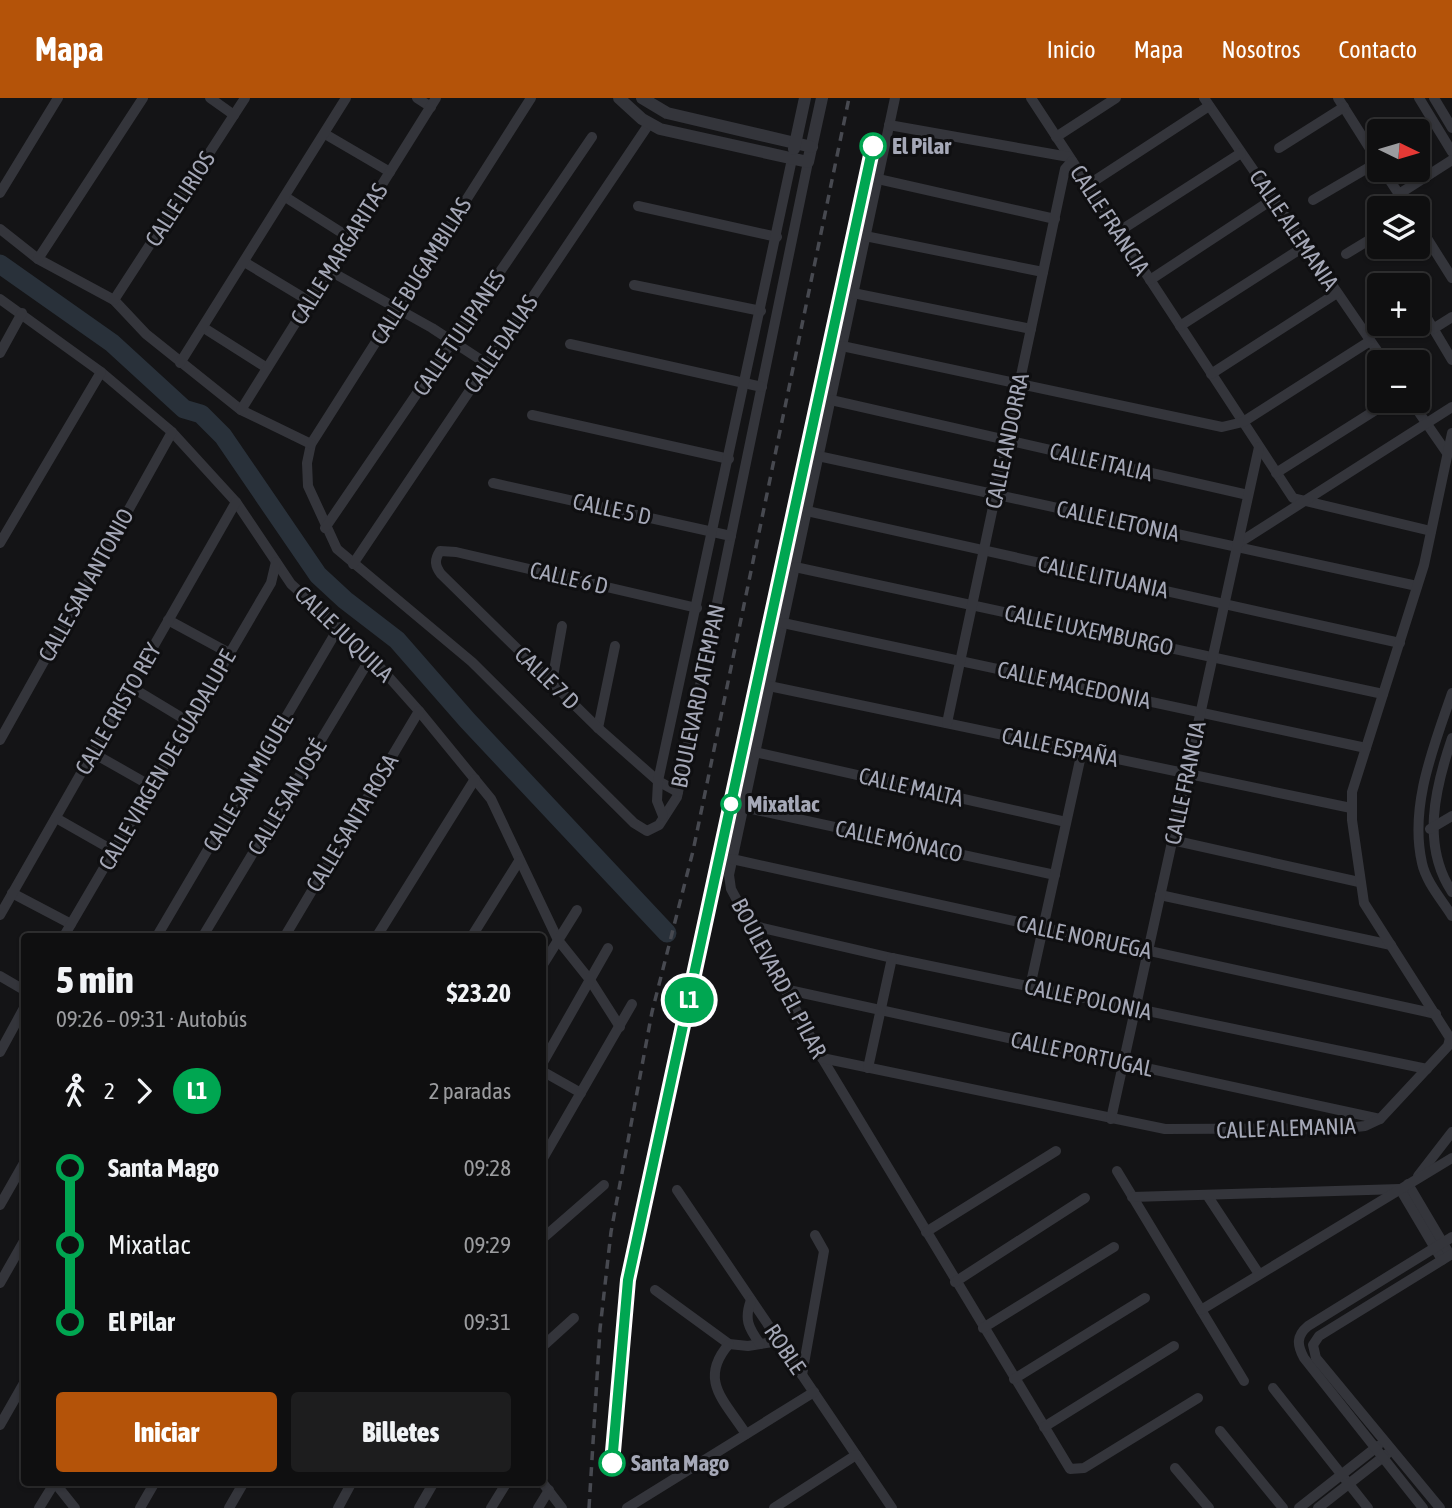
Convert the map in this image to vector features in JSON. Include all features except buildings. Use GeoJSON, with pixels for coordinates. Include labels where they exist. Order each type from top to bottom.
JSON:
{"type":"FeatureCollection","features":[{"type":"Feature","properties":{"kind":"street"},"geometry":{"type":"LineString","coordinates":[[0,193],[58,98]]}},
{"type":"Feature","properties":{"kind":"street"},"geometry":{"type":"LineString","coordinates":[[38,259],[143,98]]}},
{"type":"Feature","properties":{"kind":"street"},"geometry":{"type":"LineString","coordinates":[[211,98],[234,115]]}},
{"type":"Feature","properties":{"kind":"street","name":"CALLE LIRIOS"},"geometry":{"type":"LineString","coordinates":[[114,300],[245,98]]}},
{"type":"Feature","properties":{"kind":"street"},"geometry":{"type":"LineString","coordinates":[[180,363],[287,198],[346,98]]}},
{"type":"Feature","properties":{"kind":"street"},"geometry":{"type":"LineString","coordinates":[[417,98],[434,102]]}},
{"type":"Feature","properties":{"kind":"street","name":"CALLE BUGAMBILIAS"},"geometry":{"type":"LineString","coordinates":[[310,444],[531,98]]}},
{"type":"Feature","properties":{"kind":"street"},"geometry":{"type":"LineString","coordinates":[[619,98],[649,124],[808,162]]}},
{"type":"Feature","properties":{"kind":"street"},"geometry":{"type":"LineString","coordinates":[[642,98],[667,113],[811,147]]}},
{"type":"Feature","properties":{"kind":"street","name":"BOULEVARD ATEMPAN"},"geometry":{"type":"LineString","coordinates":[[805,98],[746,383],[658,781],[657,801],[663,816],[674,804],[678,792],[822,98]]}},
{"type":"Feature","properties":{"kind":"street","name":"BOULEVARD EL PILAR"},"geometry":{"type":"LineString","coordinates":[[895,98],[732,859],[730,889],[822,1058],[1014,1379],[1074,1471],[1084,1468],[1198,1398]]}},
{"type":"Feature","properties":{"kind":"street","name":"CALLE FRANCIA"},"geometry":{"type":"LineString","coordinates":[[1031,98],[1276,473],[1293,498],[1303,501]]}},
{"type":"Feature","properties":{"kind":"street"},"geometry":{"type":"LineString","coordinates":[[1056,138],[1116,98]]}},
{"type":"Feature","properties":{"kind":"street"},"geometry":{"type":"LineString","coordinates":[[1419,98],[1452,152]]}},
{"type":"Feature","properties":{"kind":"street"},"geometry":{"type":"LineString","coordinates":[[1434,98],[1452,128]]}},
{"type":"Feature","properties":{"kind":"street"},"geometry":{"type":"LineString","coordinates":[[1437,128],[1444,98]]}},
{"type":"Feature","properties":{"kind":"street","name":"CALLE MARGARITAS"},"geometry":{"type":"LineString","coordinates":[[241,410],[434,102]]}},
{"type":"Feature","properties":{"kind":"street"},"geometry":{"type":"LineString","coordinates":[[1088,185],[1207,102]]}},
{"type":"Feature","properties":{"kind":"street","name":"CALLE ALEMANIA"},"geometry":{"type":"LineString","coordinates":[[1207,102],[1376,350]]}},
{"type":"Feature","properties":{"kind":"street"},"geometry":{"type":"LineString","coordinates":[[1279,148],[1341,103],[1367,144]]}},
{"type":"Feature","properties":{"kind":"street","name":"CALLE DALIAS"},"geometry":{"type":"LineString","coordinates":[[353,564],[649,124]]}},
{"type":"Feature","properties":{"kind":"street"},"geometry":{"type":"LineString","coordinates":[[889,125],[1071,159]]}},
{"type":"Feature","properties":{"kind":"street"},"geometry":{"type":"LineString","coordinates":[[325,134],[390,172]]}},
{"type":"Feature","properties":{"kind":"street","name":"CALLE TULIPANES"},"geometry":{"type":"LineString","coordinates":[[325,528],[592,137]]}},
{"type":"Feature","properties":{"kind":"street"},"geometry":{"type":"LineString","coordinates":[[1118,232],[1241,153]]}},
{"type":"Feature","properties":{"kind":"street","name":"CALLE ANDORRA"},"geometry":{"type":"LineString","coordinates":[[947,723],[1065,169],[1071,159]]}},
{"type":"Feature","properties":{"kind":"street"},"geometry":{"type":"LineString","coordinates":[[1391,182],[1399,194],[1452,160]]}},
{"type":"Feature","properties":{"kind":"street"},"geometry":{"type":"LineString","coordinates":[[1313,200],[1367,172]]}},
{"type":"Feature","properties":{"kind":"street"},"geometry":{"type":"LineString","coordinates":[[878,179],[1055,219]]}},
{"type":"Feature","properties":{"kind":"street"},"geometry":{"type":"LineString","coordinates":[[287,198],[350,238]]}},
{"type":"Feature","properties":{"kind":"street"},"geometry":{"type":"LineString","coordinates":[[1150,280],[1273,199]]}},
{"type":"Feature","properties":{"kind":"street"},"geometry":{"type":"LineString","coordinates":[[638,206],[777,237]]}},
{"type":"Feature","properties":{"kind":"street"},"geometry":{"type":"LineString","coordinates":[[0,229],[38,259],[114,300],[146,334],[241,410],[310,444],[307,463],[309,486],[325,528],[337,549],[472,662],[634,823],[647,831],[654,830],[663,816]]}},
{"type":"Feature","properties":{"kind":"street"},"geometry":{"type":"LineString","coordinates":[[865,236],[1043,272]]}},
{"type":"Feature","properties":{"kind":"street"},"geometry":{"type":"LineString","coordinates":[[1346,254],[1367,241]]}},
{"type":"Feature","properties":{"kind":"street"},"geometry":{"type":"LineString","coordinates":[[1430,243],[1452,278]]}},
{"type":"Feature","properties":{"kind":"street"},"geometry":{"type":"LineString","coordinates":[[1180,326],[1305,246]]}},
{"type":"Feature","properties":{"kind":"street"},"geometry":{"type":"LineString","coordinates":[[246,263],[309,301]]}},
{"type":"Feature","properties":{"kind":"street"},"geometry":{"type":"LineString","coordinates":[[330,271],[454,342],[487,364]]}},
{"type":"Feature","properties":{"kind":"street"},"geometry":{"type":"LineString","coordinates":[[634,285],[761,311]]}},
{"type":"Feature","properties":{"kind":"street"},"geometry":{"type":"LineString","coordinates":[[853,293],[1031,328]]}},
{"type":"Feature","properties":{"kind":"street"},"geometry":{"type":"LineString","coordinates":[[1211,374],[1337,293]]}},
{"type":"Feature","properties":{"kind":"street","name":"CALLE JUQUILA"},"geometry":{"type":"LineString","coordinates":[[0,299],[100,372],[172,432],[236,502],[291,584],[372,657],[419,711],[491,799],[558,940],[590,980],[620,1027]]}},
{"type":"Feature","properties":{"kind":"street"},"geometry":{"type":"LineString","coordinates":[[0,353],[22,313]]}},
{"type":"Feature","properties":{"kind":"street"},"geometry":{"type":"LineString","coordinates":[[1433,329],[1452,317]]}},
{"type":"Feature","properties":{"kind":"street"},"geometry":{"type":"LineString","coordinates":[[1430,324],[1452,360]]}},
{"type":"Feature","properties":{"kind":"street"},"geometry":{"type":"LineString","coordinates":[[204,328],[267,368]]}},
{"type":"Feature","properties":{"kind":"street"},"geometry":{"type":"LineString","coordinates":[[842,346],[1222,427],[1242,422],[1370,341]]}},
{"type":"Feature","properties":{"kind":"street"},"geometry":{"type":"LineString","coordinates":[[570,344],[762,387]]}},
{"type":"Feature","properties":{"kind":"street"},"geometry":{"type":"LineString","coordinates":[[0,543],[100,372]]}},
{"type":"Feature","properties":{"kind":"street","name":"CALLE ITALIA"},"geometry":{"type":"LineString","coordinates":[[831,400],[1248,495]]}},
{"type":"Feature","properties":{"kind":"street"},"geometry":{"type":"LineString","coordinates":[[1237,545],[1452,407]]}},
{"type":"Feature","properties":{"kind":"street"},"geometry":{"type":"LineString","coordinates":[[1276,473],[1371,413]]}},
{"type":"Feature","properties":{"kind":"street"},"geometry":{"type":"LineString","coordinates":[[1420,413],[1447,453]]}},
{"type":"Feature","properties":{"kind":"street"},"geometry":{"type":"LineString","coordinates":[[532,415],[729,458]]}},
{"type":"Feature","properties":{"kind":"street","name":"CALLE SAN ANTONIO"},"geometry":{"type":"LineString","coordinates":[[0,740],[172,432]]}},
{"type":"Feature","properties":{"kind":"street","name":"CALLE ALEMANIA"},"geometry":{"type":"LineString","coordinates":[[822,1058],[1165,1129],[1347,1128],[1365,1126],[1380,1119],[1450,1042],[1437,1014],[1364,903],[1359,882],[1351,808],[1352,792],[1418,586],[1452,433]]}},
{"type":"Feature","properties":{"kind":"street","name":"CALLE FRANCIA"},"geometry":{"type":"LineString","coordinates":[[1111,1119],[1259,447]]}},
{"type":"Feature","properties":{"kind":"street","name":"CALLE LETONIA"},"geometry":{"type":"LineString","coordinates":[[818,456],[1418,586]]}},
{"type":"Feature","properties":{"kind":"street","name":"CALLE 5 D"},"geometry":{"type":"LineString","coordinates":[[493,483],[731,536]]}},
{"type":"Feature","properties":{"kind":"street"},"geometry":{"type":"LineString","coordinates":[[1303,501],[1431,531]]}},
{"type":"Feature","properties":{"kind":"street","name":"CALLE CRISTO REY"},"geometry":{"type":"LineString","coordinates":[[0,915],[236,502]]}},
{"type":"Feature","properties":{"kind":"street","name":"CALLE LITUANIA"},"geometry":{"type":"LineString","coordinates":[[807,511],[1400,643]]}},
{"type":"Feature","properties":{"kind":"street","name":"CALLE 6 D"},"geometry":{"type":"LineString","coordinates":[[440,551],[456,552],[697,608]]}},
{"type":"Feature","properties":{"kind":"street","name":"CALLE 7 D"},"geometry":{"type":"LineString","coordinates":[[440,551],[435,563],[441,575],[598,728],[658,781],[678,792]]}},
{"type":"Feature","properties":{"kind":"street","name":"CALLE VIRGEN DE GUADALUPE"},"geometry":{"type":"LineString","coordinates":[[66,933],[271,583],[276,562]]}},
{"type":"Feature","properties":{"kind":"street","name":"CALLE LUXEMBURGO"},"geometry":{"type":"LineString","coordinates":[[795,568],[1383,694]]}},
{"type":"Feature","properties":{"kind":"street"},"geometry":{"type":"LineString","coordinates":[[271,583],[291,584]]}},
{"type":"Feature","properties":{"kind":"street"},"geometry":{"type":"LineString","coordinates":[[168,620],[229,653]]}},
{"type":"Feature","properties":{"kind":"street","name":"CALLE MACEDONIA"},"geometry":{"type":"LineString","coordinates":[[783,623],[1366,748]]}},
{"type":"Feature","properties":{"kind":"street"},"geometry":{"type":"LineString","coordinates":[[552,682],[562,626]]}},
{"type":"Feature","properties":{"kind":"street","name":"CALLE SAN MIGUEL"},"geometry":{"type":"LineString","coordinates":[[159,933],[339,627]]}},
{"type":"Feature","properties":{"kind":"street"},"geometry":{"type":"LineString","coordinates":[[598,728],[615,646]]}},
{"type":"Feature","properties":{"kind":"street","name":"CALLE SAN JOSÉ"},"geometry":{"type":"LineString","coordinates":[[205,933],[372,657]]}},
{"type":"Feature","properties":{"kind":"street","name":"CALLE ESPAÑA"},"geometry":{"type":"LineString","coordinates":[[769,685],[1351,808]]}},
{"type":"Feature","properties":{"kind":"street"},"geometry":{"type":"LineString","coordinates":[[131,688],[189,722]]}},
{"type":"Feature","properties":{"kind":"street"},"geometry":{"type":"LineString","coordinates":[[1450,909],[1422,864],[1420,833],[1422,791],[1452,693]]}},
{"type":"Feature","properties":{"kind":"street","name":"CALLE SANTA ROSA"},"geometry":{"type":"LineString","coordinates":[[287,933],[419,711]]}},
{"type":"Feature","properties":{"kind":"street"},"geometry":{"type":"LineString","coordinates":[[1452,738],[1437,793],[1434,827],[1440,872],[1452,892]]}},
{"type":"Feature","properties":{"kind":"street"},"geometry":{"type":"LineString","coordinates":[[1030,987],[1082,751]]}},
{"type":"Feature","properties":{"kind":"street","name":"CALLE MALTA"},"geometry":{"type":"LineString","coordinates":[[755,752],[1066,822]]}},
{"type":"Feature","properties":{"kind":"street"},"geometry":{"type":"LineString","coordinates":[[93,753],[151,786]]}},
{"type":"Feature","properties":{"kind":"street"},"geometry":{"type":"LineString","coordinates":[[379,933],[475,779]]}},
{"type":"Feature","properties":{"kind":"street","name":"CALLE MÓNACO"},"geometry":{"type":"LineString","coordinates":[[743,807],[1055,875]]}},
{"type":"Feature","properties":{"kind":"street"},"geometry":{"type":"LineString","coordinates":[[1420,833],[1452,816]]}},
{"type":"Feature","properties":{"kind":"street"},"geometry":{"type":"LineString","coordinates":[[56,818],[114,851]]}},
{"type":"Feature","properties":{"kind":"street"},"geometry":{"type":"LineString","coordinates":[[1172,840],[1359,882]]}},
{"type":"Feature","properties":{"kind":"street","name":"CALLE NORUEGA"},"geometry":{"type":"LineString","coordinates":[[732,859],[1437,1014]]}},
{"type":"Feature","properties":{"kind":"street"},"geometry":{"type":"LineString","coordinates":[[474,933],[519,861]]}},
{"type":"Feature","properties":{"kind":"street"},"geometry":{"type":"LineString","coordinates":[[12,893],[71,924]]}},
{"type":"Feature","properties":{"kind":"street"},"geometry":{"type":"LineString","coordinates":[[1160,895],[1391,945]]}},
{"type":"Feature","properties":{"kind":"street"},"geometry":{"type":"LineString","coordinates":[[546,960],[577,910]]}},
{"type":"Feature","properties":{"kind":"street","name":"CALLE POLONIA"},"geometry":{"type":"LineString","coordinates":[[750,925],[892,958],[1427,1069]]}},
{"type":"Feature","properties":{"kind":"street"},"geometry":{"type":"LineString","coordinates":[[546,1057],[608,948]]}},
{"type":"Feature","properties":{"kind":"street"},"geometry":{"type":"LineString","coordinates":[[868,1068],[892,958]]}},
{"type":"Feature","properties":{"kind":"street"},"geometry":{"type":"LineString","coordinates":[[0,975],[21,988]]}},
{"type":"Feature","properties":{"kind":"street","name":"CALLE PORTUGAL"},"geometry":{"type":"LineString","coordinates":[[785,989],[1380,1119]]}},
{"type":"Feature","properties":{"kind":"street"},"geometry":{"type":"LineString","coordinates":[[546,1153],[632,1004]]}},
{"type":"Feature","properties":{"kind":"street"},"geometry":{"type":"LineString","coordinates":[[0,1052],[21,1014]]}},
{"type":"Feature","properties":{"kind":"street"},"geometry":{"type":"LineString","coordinates":[[546,1074],[581,1093]]}},
{"type":"Feature","properties":{"kind":"street"},"geometry":{"type":"LineString","coordinates":[[1132,1197],[1408,1185],[1452,1132]]}},
{"type":"Feature","properties":{"kind":"street"},"geometry":{"type":"LineString","coordinates":[[926,1232],[1056,1151]]}},
{"type":"Feature","properties":{"kind":"street"},"geometry":{"type":"LineString","coordinates":[[1200,1310],[1452,1158]]}},
{"type":"Feature","properties":{"kind":"street"},"geometry":{"type":"LineString","coordinates":[[0,1205],[21,1168]]}},
{"type":"Feature","properties":{"kind":"street"},"geometry":{"type":"LineString","coordinates":[[1116,1171],[1244,1381]]}},
{"type":"Feature","properties":{"kind":"street"},"geometry":{"type":"LineString","coordinates":[[546,1236],[604,1185]]}},
{"type":"Feature","properties":{"kind":"street"},"geometry":{"type":"LineString","coordinates":[[1313,1345],[1319,1336],[1448,1256],[1443,1242],[1408,1185]]}},
{"type":"Feature","properties":{"kind":"street","name":"ROBLE"},"geometry":{"type":"LineString","coordinates":[[677,1190],[892,1508]]}},
{"type":"Feature","properties":{"kind":"street"},"geometry":{"type":"LineString","coordinates":[[1207,1195],[1259,1274]]}},
{"type":"Feature","properties":{"kind":"street"},"geometry":{"type":"LineString","coordinates":[[955,1282],[1085,1198]]}},
{"type":"Feature","properties":{"kind":"street"},"geometry":{"type":"LineString","coordinates":[[803,1375],[824,1251],[815,1235]]}},
{"type":"Feature","properties":{"kind":"street"},"geometry":{"type":"LineString","coordinates":[[1423,1508],[1304,1358],[1298,1344],[1299,1336],[1308,1326],[1443,1242]]}},
{"type":"Feature","properties":{"kind":"street"},"geometry":{"type":"LineString","coordinates":[[0,1283],[21,1246]]}},
{"type":"Feature","properties":{"kind":"street"},"geometry":{"type":"LineString","coordinates":[[983,1328],[1114,1248]]}},
{"type":"Feature","properties":{"kind":"street"},"geometry":{"type":"LineString","coordinates":[[655,1290],[729,1344],[779,1341]]}},
{"type":"Feature","properties":{"kind":"street"},"geometry":{"type":"LineString","coordinates":[[1014,1379],[1145,1298]]}},
{"type":"Feature","properties":{"kind":"street"},"geometry":{"type":"LineString","coordinates":[[751,1300],[745,1315],[749,1329],[760,1344]]}},
{"type":"Feature","properties":{"kind":"street"},"geometry":{"type":"LineString","coordinates":[[546,1343],[574,1318]]}},
{"type":"Feature","properties":{"kind":"street"},"geometry":{"type":"LineString","coordinates":[[729,1344],[713,1368],[715,1382],[746,1434]]}},
{"type":"Feature","properties":{"kind":"street"},"geometry":{"type":"LineString","coordinates":[[1298,1344],[1313,1345]]}},
{"type":"Feature","properties":{"kind":"street"},"geometry":{"type":"LineString","coordinates":[[1313,1345],[1317,1358],[1440,1508]]}},
{"type":"Feature","properties":{"kind":"street"},"geometry":{"type":"LineString","coordinates":[[1044,1427],[1174,1346]]}},
{"type":"Feature","properties":{"kind":"street"},"geometry":{"type":"LineString","coordinates":[[0,1425],[21,1388]]}},
{"type":"Feature","properties":{"kind":"street"},"geometry":{"type":"LineString","coordinates":[[1273,1388],[1368,1508]]}},
{"type":"Feature","properties":{"kind":"street"},"geometry":{"type":"LineString","coordinates":[[627,1508],[814,1392]]}},
{"type":"Feature","properties":{"kind":"street"},"geometry":{"type":"LineString","coordinates":[[1220,1431],[1283,1508]]}},
{"type":"Feature","properties":{"kind":"street"},"geometry":{"type":"LineString","coordinates":[[1299,1508],[1385,1440]]}},
{"type":"Feature","properties":{"kind":"street"},"geometry":{"type":"LineString","coordinates":[[1318,1508],[1393,1450]]}},
{"type":"Feature","properties":{"kind":"street"},"geometry":{"type":"LineString","coordinates":[[774,1508],[856,1455]]}},
{"type":"Feature","properties":{"kind":"street"},"geometry":{"type":"LineString","coordinates":[[1175,1468],[1209,1508]]}},
{"type":"Feature","properties":{"kind":"street"},"geometry":{"type":"LineString","coordinates":[[39,1508],[53,1486]]}},
{"type":"Feature","properties":{"kind":"street"},"geometry":{"type":"LineString","coordinates":[[58,1486],[75,1508]]}},
{"type":"Feature","properties":{"kind":"street"},"geometry":{"type":"LineString","coordinates":[[140,1508],[153,1486]]}},
{"type":"Feature","properties":{"kind":"street"},"geometry":{"type":"LineString","coordinates":[[229,1508],[242,1486]]}},
{"type":"Feature","properties":{"kind":"street"},"geometry":{"type":"LineString","coordinates":[[338,1508],[350,1486]]}},
{"type":"Feature","properties":{"kind":"street"},"geometry":{"type":"LineString","coordinates":[[419,1508],[432,1486]]}},
{"type":"Feature","properties":{"kind":"street"},"geometry":{"type":"LineString","coordinates":[[491,1508],[505,1486]]}},
{"type":"Feature","properties":{"kind":"street"},"geometry":{"type":"LineString","coordinates":[[538,1508],[546,1486]]}},
{"type":"Feature","properties":{"kind":"street"},"geometry":{"type":"LineString","coordinates":[[546,1486],[562,1508]]}},
{"type":"Feature","properties":{"kind":"waterway"},"geometry":{"type":"LineString","coordinates":[[0,264],[112,343],[184,409],[201,414],[223,436],[318,575],[345,600],[397,640],[467,720],[667,933]]}},
{"type":"Feature","properties":{"kind":"railway"},"geometry":{"type":"LineString","coordinates":[[589,1508],[600,1329],[611,1232],[652,1012],[693,851],[849,98]]}},
{"type":"Feature","properties":{"kind":"bus line","name":"L1"},"geometry":{"type":"LineString","coordinates":[[612,1463],[628,1280],[873,146]]}},
{"type":"Feature","properties":{"kind":"place","name":"El Pilar"},"geometry":{"type":"Point","coordinates":[873,146]}},
{"type":"Feature","properties":{"kind":"place","name":"Mixatlac"},"geometry":{"type":"Point","coordinates":[731,804]}},
{"type":"Feature","properties":{"kind":"place","name":"Santa Mago"},"geometry":{"type":"Point","coordinates":[612,1463]}}]}
